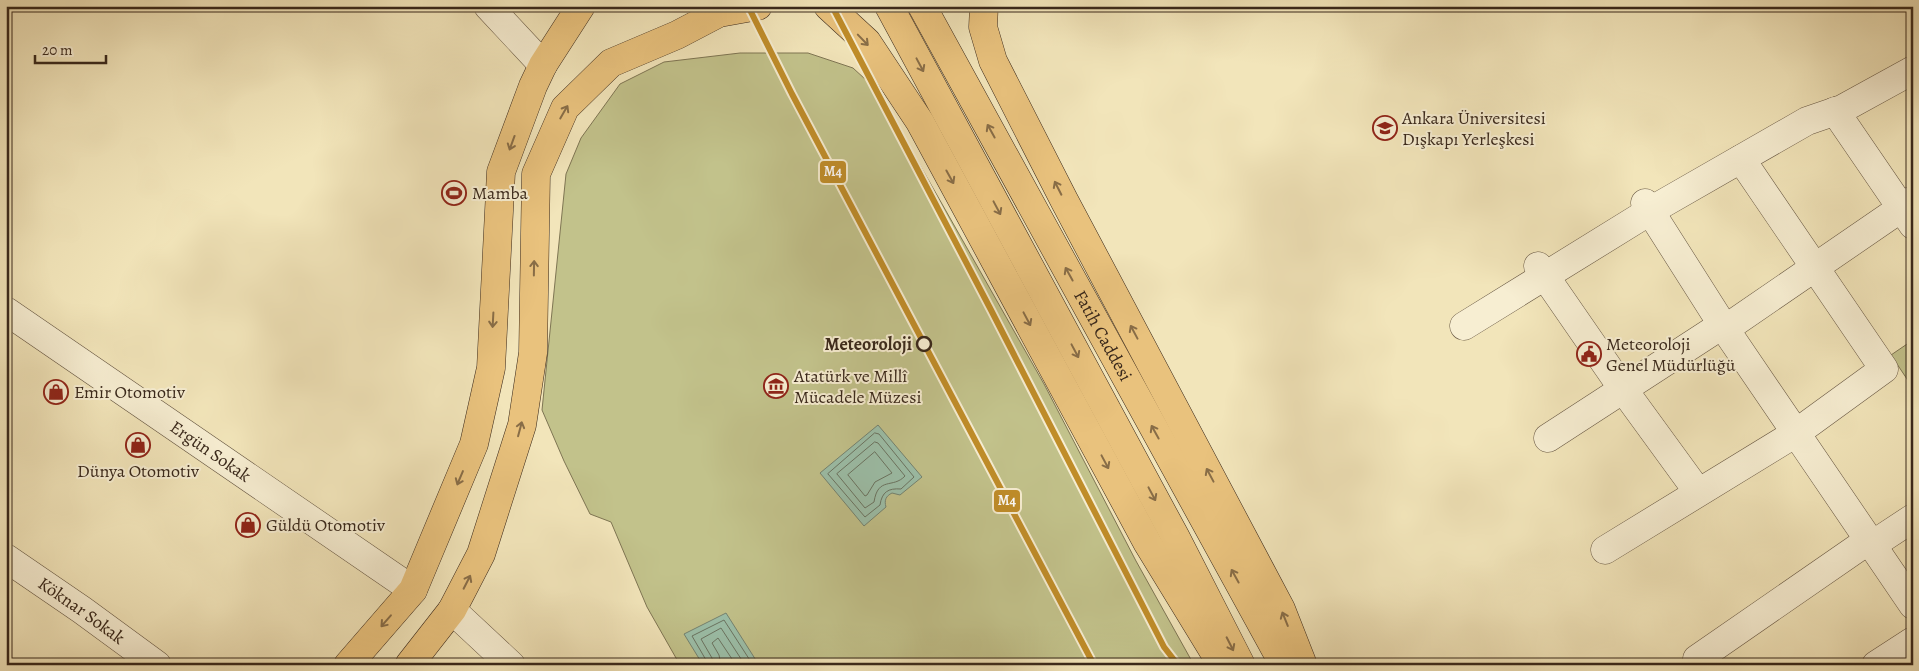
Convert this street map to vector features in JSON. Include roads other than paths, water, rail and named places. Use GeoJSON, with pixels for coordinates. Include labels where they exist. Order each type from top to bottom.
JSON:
{"type":"FeatureCollection","features":[{"type":"Feature","properties":{"kind":"main road"},"geometry":{"type":"LineString","coordinates":[[348,665],[413,590],[474,444],[491,368],[501,172],[533,86],[543,65],[581,6]]}},
{"type":"Feature","properties":{"kind":"main road"},"geometry":{"type":"LineString","coordinates":[[409,665],[452,610],[481,554],[522,425],[533,353],[536,174],[565,108],[611,63],[677,35],[719,13],[758,6]]}},
{"type":"Feature","properties":{"kind":"main road"},"geometry":{"type":"LineString","coordinates":[[828,6],[867,42],[920,122],[1148,544],[1222,665]]}},
{"type":"Feature","properties":{"kind":"main road","name":"Fatih Caddesi"},"geometry":{"type":"LineString","coordinates":[[889,6],[1176,538],[1241,665]]}},
{"type":"Feature","properties":{"kind":"main road","name":"Fatih Caddesi"},"geometry":{"type":"LineString","coordinates":[[922,6],[1284,665]]}},
{"type":"Feature","properties":{"kind":"main road"},"geometry":{"type":"LineString","coordinates":[[984,6],[983,27],[993,61],[1064,200],[1281,609],[1303,665]]}},
{"type":"Feature","properties":{"kind":"street"},"geometry":{"type":"LineString","coordinates":[[488,6],[543,65]]}},
{"type":"Feature","properties":{"kind":"street"},"geometry":{"type":"LineString","coordinates":[[1464,326],[1542,271],[1647,207],[1741,159],[1807,121],[1835,111],[1913,70]]}},
{"type":"Feature","properties":{"kind":"street"},"geometry":{"type":"LineString","coordinates":[[1548,438],[1815,267],[1909,211],[1835,111]]}},
{"type":"Feature","properties":{"kind":"street"},"geometry":{"type":"LineString","coordinates":[[1605,550],[1796,433],[1884,369],[1741,159]]}},
{"type":"Feature","properties":{"kind":"street"},"geometry":{"type":"LineString","coordinates":[[1647,207],[1724,327],[1913,605]]}},
{"type":"Feature","properties":{"kind":"street"},"geometry":{"type":"LineString","coordinates":[[1542,271],[1623,390],[1698,492]]}},
{"type":"Feature","properties":{"kind":"street","name":"Ergün Sokak"},"geometry":{"type":"LineString","coordinates":[[6,311],[413,590]]}},
{"type":"Feature","properties":{"kind":"street"},"geometry":{"type":"LineString","coordinates":[[1697,659],[1870,543],[1913,518]]}},
{"type":"Feature","properties":{"kind":"street","name":"Köknar Sokak"},"geometry":{"type":"LineString","coordinates":[[6,558],[82,610],[157,665]]}},
{"type":"Feature","properties":{"kind":"street"},"geometry":{"type":"LineString","coordinates":[[452,610],[511,665]]}},
{"type":"Feature","properties":{"kind":"street"},"geometry":{"type":"LineString","coordinates":[[1876,665],[1913,641]]}},
{"type":"Feature","properties":{"kind":"water"},"geometry":{"type":"Polygon","coordinates":[[[878,425],[922,477],[900,495],[892,493],[888,495],[885,500],[886,507],[864,526],[820,473],[878,425]]]}},
{"type":"Feature","properties":{"kind":"water"},"geometry":{"type":"Polygon","coordinates":[[[726,613],[759,665],[703,665],[684,634],[726,613]]]}},
{"type":"Feature","properties":{"kind":"place","name":"Ankara Üniversitesi Dışkapı Yerleşkesi"},"geometry":{"type":"Point","coordinates":[1385,128]}},
{"type":"Feature","properties":{"kind":"place","name":"Mamba"},"geometry":{"type":"Point","coordinates":[454,193]}},
{"type":"Feature","properties":{"kind":"place","name":"Meteoroloji"},"geometry":{"type":"Point","coordinates":[924,344]}},
{"type":"Feature","properties":{"kind":"place","name":"Meteoroloji Genel Müdürlüğü"},"geometry":{"type":"Point","coordinates":[1589,354]}},
{"type":"Feature","properties":{"kind":"place","name":"Atatürk ve Millî Mücadele Müzesi"},"geometry":{"type":"Point","coordinates":[776,386]}},
{"type":"Feature","properties":{"kind":"place","name":"Emir Otomotiv"},"geometry":{"type":"Point","coordinates":[56,392]}},
{"type":"Feature","properties":{"kind":"place","name":"Dünya Otomotiv"},"geometry":{"type":"Point","coordinates":[138,445]}},
{"type":"Feature","properties":{"kind":"place","name":"Güldü Otomotiv"},"geometry":{"type":"Point","coordinates":[248,525]}}]}
